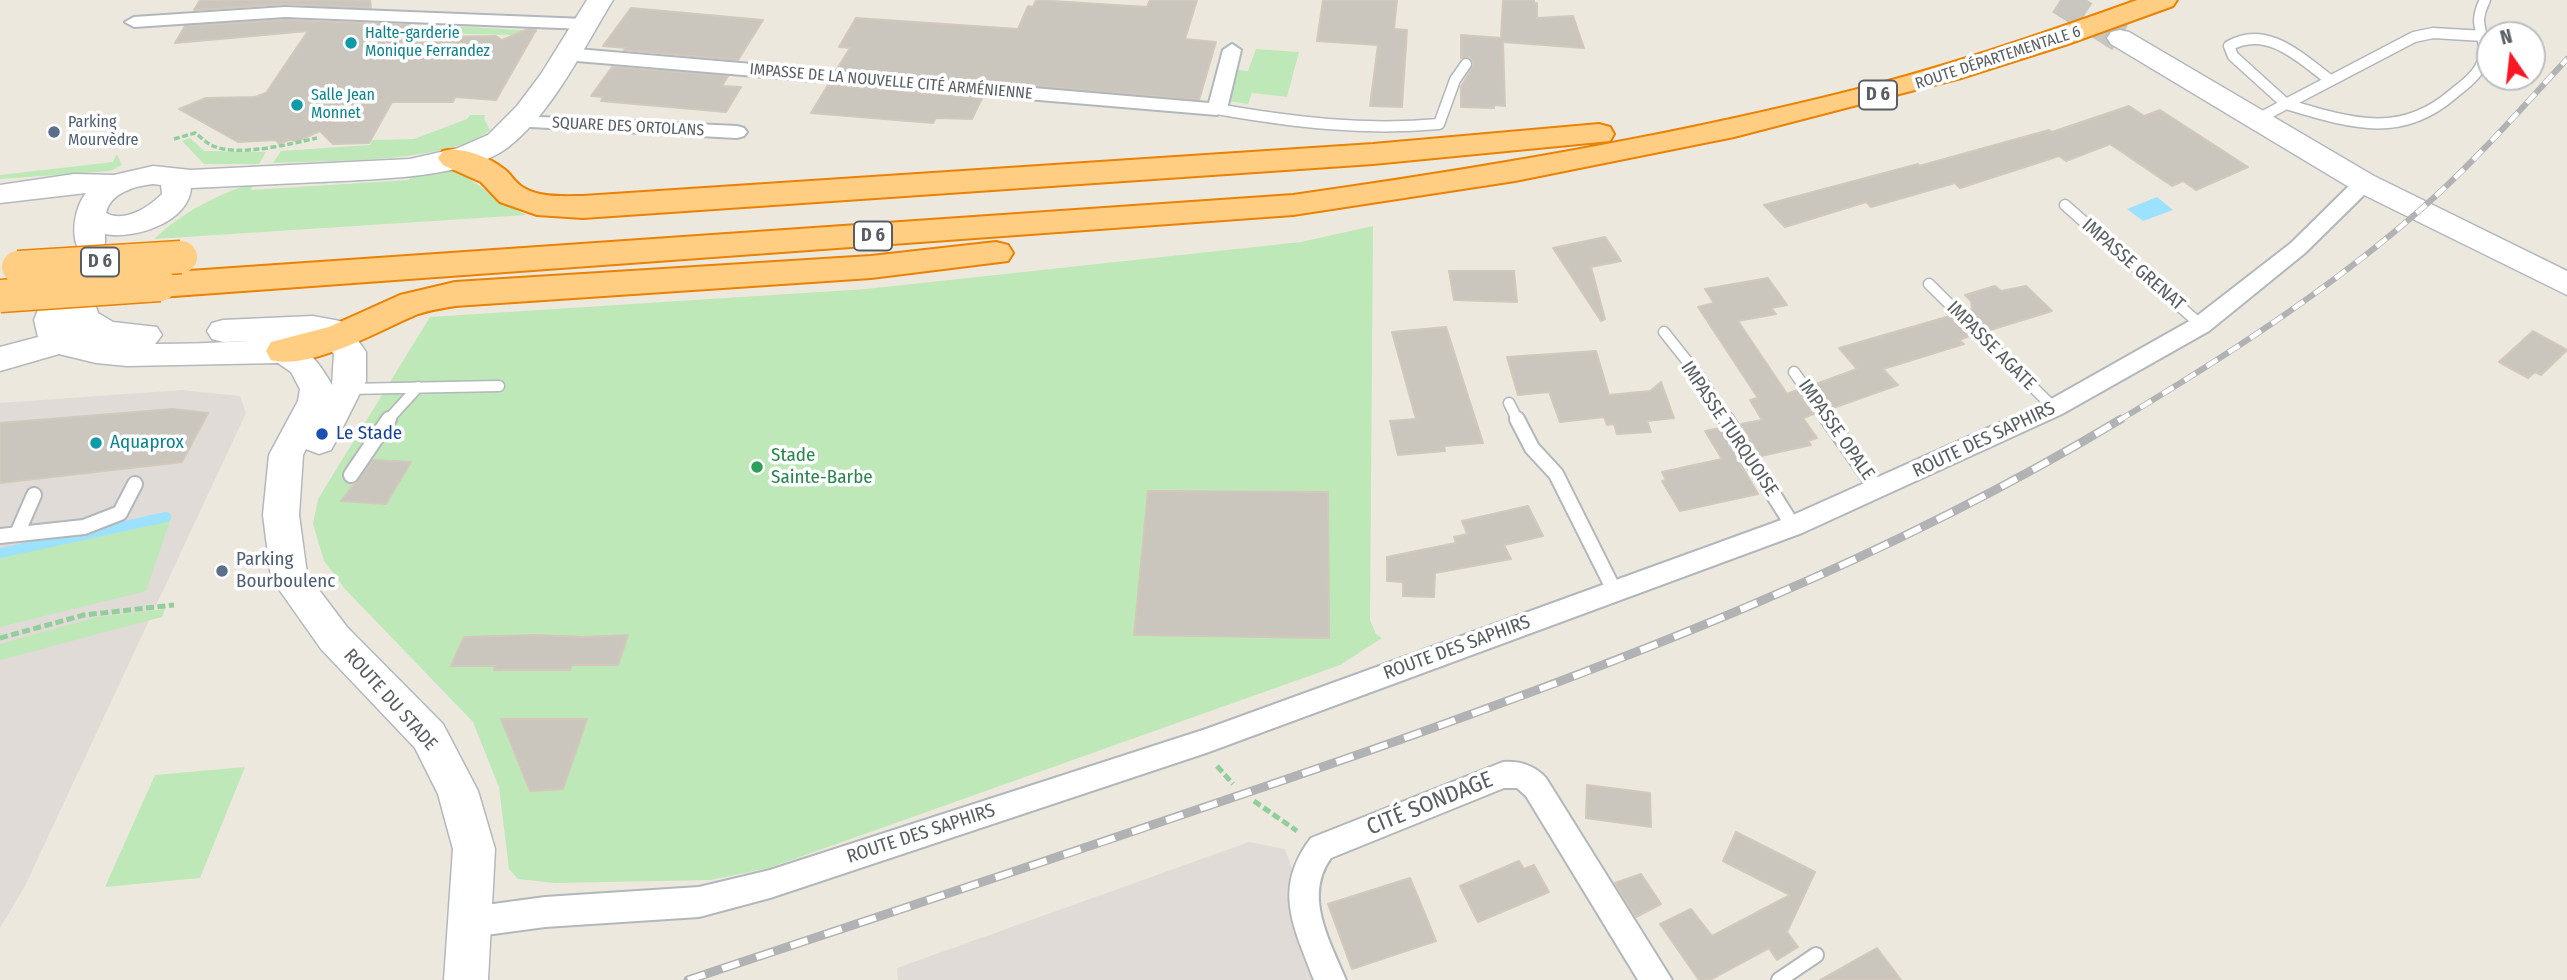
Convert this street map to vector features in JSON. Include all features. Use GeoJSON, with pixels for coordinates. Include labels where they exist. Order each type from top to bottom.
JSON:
{"type":"FeatureCollection","features":[{"type":"Feature","properties":{"kind":"highway","name":"ROUTE DÉPARTEMENTALE 6"},"geometry":{"type":"LineString","coordinates":[[1592,147],[1754,100],[1929,55],[2092,0]]}},
{"type":"Feature","properties":{"kind":"highway","name":"ROUTE DÉPARTEMENTALE 6"},"geometry":{"type":"LineString","coordinates":[[1592,147],[1752,126],[1870,97],[2072,35],[2163,0]]}},
{"type":"Feature","properties":{"kind":"highway"},"geometry":{"type":"LineString","coordinates":[[492,175],[496,143]]}},
{"type":"Feature","properties":{"kind":"highway"},"geometry":{"type":"LineString","coordinates":[[454,158],[492,175],[511,195],[537,205],[583,207],[1373,154],[1592,147]]}},
{"type":"Feature","properties":{"kind":"highway"},"geometry":{"type":"LineString","coordinates":[[284,351],[339,337],[385,314],[430,297],[528,288],[871,267],[1341,214],[1502,186],[1592,147]]}},
{"type":"Feature","properties":{"kind":"highway","name":"D 6"},"geometry":{"type":"LineString","coordinates":[[9,268],[1108,196],[1298,178],[1443,159],[1592,147]]}},
{"type":"Feature","properties":{"kind":"highway","name":"D 6"},"geometry":{"type":"LineString","coordinates":[[0,296],[1293,205],[1451,184],[1592,147]]}},
{"type":"Feature","properties":{"kind":"street"},"geometry":{"type":"LineString","coordinates":[[91,223],[105,191],[142,176],[172,179],[410,168],[432,165],[496,143],[519,122],[600,0]]}},
{"type":"Feature","properties":{"kind":"street"},"geometry":{"type":"LineString","coordinates":[[134,22],[285,12],[585,24]]}},
{"type":"Feature","properties":{"kind":"street"},"geometry":{"type":"LineString","coordinates":[[2120,38],[2364,183],[2567,284]]}},
{"type":"Feature","properties":{"kind":"street"},"geometry":{"type":"LineString","coordinates":[[1217,109],[1232,50]]}},
{"type":"Feature","properties":{"kind":"street","name":"IMPASSE DE LA NOUVELLE CITÉ ARMÉNIENNE"},"geometry":{"type":"LineString","coordinates":[[565,54],[1217,109]]}},
{"type":"Feature","properties":{"kind":"street","name":"SQUARE DES ORTOLANS"},"geometry":{"type":"LineString","coordinates":[[519,122],[737,132]]}},
{"type":"Feature","properties":{"kind":"street"},"geometry":{"type":"LineString","coordinates":[[2,194],[58,199],[91,223],[118,226],[152,216],[208,190],[261,175]]}},
{"type":"Feature","properties":{"kind":"street"},"geometry":{"type":"LineString","coordinates":[[124,242],[176,197],[177,184],[172,179]]}},
{"type":"Feature","properties":{"kind":"street"},"geometry":{"type":"LineString","coordinates":[[2,194],[74,183],[117,184]]}},
{"type":"Feature","properties":{"kind":"street","name":"ROUTE DES SAPHIRS"},"geometry":{"type":"LineString","coordinates":[[471,922],[545,912],[699,902],[771,884],[1206,741],[1793,526],[2054,408],[2201,325],[2298,248],[2364,183]]}},
{"type":"Feature","properties":{"kind":"street"},"geometry":{"type":"LineString","coordinates":[[0,338],[85,315],[116,335],[302,327],[330,329],[339,337]]}},
{"type":"Feature","properties":{"kind":"street"},"geometry":{"type":"LineString","coordinates":[[54,325],[86,349],[118,355],[284,351],[302,364],[317,388],[331,390]]}},
{"type":"Feature","properties":{"kind":"street"},"geometry":{"type":"LineString","coordinates":[[0,359],[54,325]]}},
{"type":"Feature","properties":{"kind":"street","name":"ROUTE DU STADE"},"geometry":{"type":"LineString","coordinates":[[339,337],[350,352],[350,381],[315,401],[286,455],[281,515],[289,578],[334,638],[429,736],[446,764],[465,813],[474,849],[466,980]]}},
{"type":"Feature","properties":{"kind":"street","name":"CITÉ SONDAGE"},"geometry":{"type":"LineString","coordinates":[[1321,848],[1503,775],[1517,773],[1528,778],[1536,787],[1656,980]]}},
{"type":"Feature","properties":{"kind":"street"},"geometry":{"type":"LineString","coordinates":[[1321,848],[1310,860],[1304,876],[1302,904],[1330,980]]}},
{"type":"Feature","properties":{"kind":"lane"},"geometry":{"type":"LineString","coordinates":[[2480,21],[2485,0]]}},
{"type":"Feature","properties":{"kind":"lane"},"geometry":{"type":"LineString","coordinates":[[2256,120],[2414,37],[2433,33],[2476,36]]}},
{"type":"Feature","properties":{"kind":"lane"},"geometry":{"type":"LineString","coordinates":[[2330,80],[2287,48],[2272,41],[2255,38],[2235,41],[2229,46],[2233,56],[2286,104],[2351,123],[2387,126],[2415,120],[2447,102],[2476,72]]}},
{"type":"Feature","properties":{"kind":"lane"},"geometry":{"type":"LineString","coordinates":[[1217,109],[1301,124],[1402,129],[1439,124],[1445,115],[1454,76],[1466,64]]}},
{"type":"Feature","properties":{"kind":"lane","name":"IMPASSE GRENAT"},"geometry":{"type":"LineString","coordinates":[[2065,205],[2201,325]]}},
{"type":"Feature","properties":{"kind":"lane","name":"IMPASSE AGATE"},"geometry":{"type":"LineString","coordinates":[[1929,284],[2054,408]]}},
{"type":"Feature","properties":{"kind":"lane","name":"IMPASSE TURQUOISE"},"geometry":{"type":"LineString","coordinates":[[1664,332],[1699,376],[1793,526]]}},
{"type":"Feature","properties":{"kind":"lane","name":"IMPASSE OPALE"},"geometry":{"type":"LineString","coordinates":[[1794,372],[1877,489]]}},
{"type":"Feature","properties":{"kind":"lane"},"geometry":{"type":"LineString","coordinates":[[331,390],[499,386]]}},
{"type":"Feature","properties":{"kind":"lane"},"geometry":{"type":"LineString","coordinates":[[351,475],[379,430],[418,387]]}},
{"type":"Feature","properties":{"kind":"lane"},"geometry":{"type":"LineString","coordinates":[[1509,403],[1532,448],[1556,474],[1615,590]]}},
{"type":"Feature","properties":{"kind":"lane"},"geometry":{"type":"LineString","coordinates":[[0,536],[84,527],[120,513],[135,484]]}},
{"type":"Feature","properties":{"kind":"lane"},"geometry":{"type":"LineString","coordinates":[[17,534],[34,495]]}},
{"type":"Feature","properties":{"kind":"lane"},"geometry":{"type":"LineString","coordinates":[[1779,980],[1816,955]]}},
{"type":"Feature","properties":{"kind":"path"},"geometry":{"type":"LineString","coordinates":[[174,139],[194,132],[208,144],[228,148],[287,146],[317,138]]}},
{"type":"Feature","properties":{"kind":"path"},"geometry":{"type":"LineString","coordinates":[[0,638],[84,615],[174,605]]}},
{"type":"Feature","properties":{"kind":"path"},"geometry":{"type":"LineString","coordinates":[[1214,762],[1233,784]]}},
{"type":"Feature","properties":{"kind":"path"},"geometry":{"type":"LineString","coordinates":[[1254,802],[1321,848]]}},
{"type":"Feature","properties":{"kind":"shaded area"},"geometry":{"type":"Polygon","coordinates":[[[182,390],[240,396],[246,413],[25,886],[0,928],[0,403],[182,390]]]}},
{"type":"Feature","properties":{"kind":"shaded area"},"geometry":{"type":"Polygon","coordinates":[[[1249,842],[1285,849],[1332,980],[898,980],[897,968],[1249,842]]]}},
{"type":"Feature","properties":{"kind":"green space"},"geometry":{"type":"Polygon","coordinates":[[[433,25],[538,31],[520,40],[514,35],[427,33],[433,25]]]}},
{"type":"Feature","properties":{"kind":"green space"},"geometry":{"type":"Polygon","coordinates":[[[1256,49],[1299,52],[1287,97],[1252,93],[1248,104],[1229,101],[1237,70],[1248,71],[1256,49]]]}},
{"type":"Feature","properties":{"kind":"green space"},"geometry":{"type":"Polygon","coordinates":[[[470,115],[485,115],[484,119],[490,130],[470,141],[445,149],[386,158],[273,163],[281,151],[370,145],[372,140],[414,139],[467,119],[470,115]]]}},
{"type":"Feature","properties":{"kind":"green space"},"geometry":{"type":"Polygon","coordinates":[[[190,138],[204,151],[266,152],[259,164],[204,164],[182,141],[190,138]]]}},
{"type":"Feature","properties":{"kind":"green space"},"geometry":{"type":"Polygon","coordinates":[[[117,154],[122,165],[110,171],[0,179],[0,175],[113,162],[117,154]]]}},
{"type":"Feature","properties":{"kind":"green space"},"geometry":{"type":"Polygon","coordinates":[[[458,170],[501,202],[526,215],[154,239],[200,205],[253,183],[251,190],[409,180],[412,173],[458,170]]]}},
{"type":"Feature","properties":{"kind":"green space"},"geometry":{"type":"Polygon","coordinates":[[[1373,226],[1370,620],[1376,634],[1382,638],[1340,665],[769,868],[711,880],[555,883],[518,879],[509,869],[499,787],[473,722],[345,589],[324,561],[313,524],[318,499],[430,317],[866,289],[1301,242],[1373,226]]]}},
{"type":"Feature","properties":{"kind":"green space"},"geometry":{"type":"Polygon","coordinates":[[[172,515],[146,591],[0,627],[0,553],[172,515]]]}},
{"type":"Feature","properties":{"kind":"green space"},"geometry":{"type":"Polygon","coordinates":[[[165,609],[162,617],[0,660],[0,644],[97,617],[165,609]]]}},
{"type":"Feature","properties":{"kind":"green space"},"geometry":{"type":"Polygon","coordinates":[[[245,767],[200,878],[105,887],[155,775],[245,767]]]}},
{"type":"Feature","properties":{"kind":"water"},"geometry":{"type":"Polygon","coordinates":[[[2157,197],[2173,210],[2143,221],[2127,209],[2157,197]]]}},
{"type":"Feature","properties":{"kind":"building"},"geometry":{"type":"Polygon","coordinates":[[[200,0],[370,0],[371,8],[285,4],[194,10],[200,0]]]}},
{"type":"Feature","properties":{"kind":"building"},"geometry":{"type":"Polygon","coordinates":[[[1036,0],[1147,7],[1150,0],[1197,0],[1185,39],[1216,42],[1199,100],[837,69],[850,48],[839,47],[856,18],[1018,29],[1028,6],[1033,7],[1036,0]]]}},
{"type":"Feature","properties":{"kind":"building"},"geometry":{"type":"Polygon","coordinates":[[[1323,0],[1397,0],[1394,29],[1407,30],[1402,107],[1370,106],[1378,45],[1317,41],[1323,0]]]}},
{"type":"Feature","properties":{"kind":"building"},"geometry":{"type":"Polygon","coordinates":[[[1503,0],[1534,0],[1534,3],[1537,3],[1537,18],[1573,16],[1584,48],[1503,42],[1505,106],[1461,107],[1461,87],[1474,64],[1470,57],[1461,58],[1461,35],[1501,38],[1503,0]]]}},
{"type":"Feature","properties":{"kind":"building"},"geometry":{"type":"Polygon","coordinates":[[[631,8],[763,20],[738,60],[603,46],[631,8]]]}},
{"type":"Feature","properties":{"kind":"building"},"geometry":{"type":"Polygon","coordinates":[[[285,20],[409,25],[426,37],[496,36],[502,40],[528,29],[536,30],[496,100],[455,97],[453,102],[392,102],[369,143],[333,144],[320,131],[298,141],[289,140],[279,144],[276,140],[238,142],[179,109],[206,98],[255,97],[266,93],[308,31],[175,43],[185,26],[285,20]]]}},
{"type":"Feature","properties":{"kind":"building"},"geometry":{"type":"Polygon","coordinates":[[[612,67],[728,76],[722,86],[741,87],[726,112],[601,101],[603,97],[591,96],[612,67]]]}},
{"type":"Feature","properties":{"kind":"building"},"geometry":{"type":"Polygon","coordinates":[[[828,85],[982,98],[972,119],[936,118],[933,123],[811,113],[828,85]]]}},
{"type":"Feature","properties":{"kind":"building"},"geometry":{"type":"Polygon","coordinates":[[[2129,106],[2144,116],[2160,110],[2248,167],[2196,190],[2183,181],[2172,186],[2110,144],[2066,161],[2059,156],[1960,188],[1955,183],[1871,207],[1866,202],[1785,227],[1764,205],[2049,130],[2052,132],[2129,106]]]}},
{"type":"Feature","properties":{"kind":"building"},"geometry":{"type":"Polygon","coordinates":[[[1605,237],[1621,261],[1591,267],[1605,319],[1601,321],[1553,248],[1605,237]]]}},
{"type":"Feature","properties":{"kind":"building"},"geometry":{"type":"Polygon","coordinates":[[[1449,271],[1514,271],[1517,302],[1454,300],[1449,271]]]}},
{"type":"Feature","properties":{"kind":"building"},"geometry":{"type":"Polygon","coordinates":[[[1768,278],[1787,305],[1771,308],[1776,314],[1738,321],[1787,394],[1797,390],[1814,414],[1803,418],[1817,438],[1808,441],[1811,445],[1761,456],[1741,424],[1762,420],[1750,400],[1758,398],[1698,307],[1714,303],[1705,289],[1768,278]]]}},
{"type":"Feature","properties":{"kind":"building"},"geometry":{"type":"Polygon","coordinates":[[[1995,286],[2001,291],[2026,286],[2052,311],[1987,331],[1967,311],[1972,309],[1971,301],[1965,295],[1995,286]]]}},
{"type":"Feature","properties":{"kind":"building"},"geometry":{"type":"Polygon","coordinates":[[[1950,316],[1970,336],[1959,340],[1964,344],[1883,369],[1898,385],[1830,409],[1813,385],[1857,369],[1839,348],[1950,316]]]}},
{"type":"Feature","properties":{"kind":"building"},"geometry":{"type":"Polygon","coordinates":[[[1446,327],[1483,443],[1444,446],[1445,451],[1398,455],[1390,421],[1416,419],[1392,332],[1446,327]]]}},
{"type":"Feature","properties":{"kind":"building"},"geometry":{"type":"Polygon","coordinates":[[[2533,331],[2567,350],[2541,375],[2535,372],[2528,378],[2499,362],[2533,331]]]}},
{"type":"Feature","properties":{"kind":"building"},"geometry":{"type":"Polygon","coordinates":[[[1596,351],[1609,395],[1650,391],[1661,382],[1674,418],[1647,421],[1651,432],[1617,434],[1614,424],[1607,425],[1604,417],[1560,422],[1549,392],[1518,395],[1507,357],[1596,351]]]}},
{"type":"Feature","properties":{"kind":"building","name":"Aquaprox"},"geometry":{"type":"Polygon","coordinates":[[[173,409],[208,413],[182,462],[0,483],[0,423],[173,409]]]}},
{"type":"Feature","properties":{"kind":"building"},"geometry":{"type":"Polygon","coordinates":[[[1720,428],[1758,494],[1680,511],[1662,481],[1666,480],[1662,472],[1722,459],[1705,431],[1720,428]]]}},
{"type":"Feature","properties":{"kind":"building"},"geometry":{"type":"Polygon","coordinates":[[[373,460],[411,462],[386,504],[341,501],[373,460]]]}},
{"type":"Feature","properties":{"kind":"building"},"geometry":{"type":"Polygon","coordinates":[[[1148,491],[1328,492],[1329,638],[1134,635],[1148,491]]]}},
{"type":"Feature","properties":{"kind":"building"},"geometry":{"type":"Polygon","coordinates":[[[1528,506],[1543,536],[1504,545],[1511,559],[1435,573],[1434,597],[1403,596],[1403,582],[1387,581],[1387,557],[1456,543],[1454,537],[1467,534],[1462,521],[1528,506]]]}},
{"type":"Feature","properties":{"kind":"building"},"geometry":{"type":"Polygon","coordinates":[[[628,635],[618,665],[572,665],[570,670],[494,670],[496,666],[451,666],[464,637],[628,635]]]}},
{"type":"Feature","properties":{"kind":"building"},"geometry":{"type":"Polygon","coordinates":[[[501,719],[587,719],[563,789],[530,791],[501,719]]]}},
{"type":"Feature","properties":{"kind":"building"},"geometry":{"type":"Polygon","coordinates":[[[1587,785],[1650,793],[1651,827],[1586,818],[1587,785]]]}},
{"type":"Feature","properties":{"kind":"building"},"geometry":{"type":"Polygon","coordinates":[[[1736,832],[1815,872],[1787,932],[1798,947],[1777,960],[1769,948],[1710,980],[1699,980],[1660,924],[1691,909],[1712,936],[1790,895],[1723,861],[1736,832]]]}},
{"type":"Feature","properties":{"kind":"building"},"geometry":{"type":"Polygon","coordinates":[[[1519,861],[1524,869],[1534,865],[1549,892],[1478,922],[1460,886],[1519,861]]]}},
{"type":"Feature","properties":{"kind":"building"},"geometry":{"type":"Polygon","coordinates":[[[1641,874],[1661,904],[1636,917],[1615,883],[1641,874]]]}},
{"type":"Feature","properties":{"kind":"building"},"geometry":{"type":"Polygon","coordinates":[[[1410,878],[1436,941],[1352,969],[1328,904],[1410,878]]]}},
{"type":"Feature","properties":{"kind":"building"},"geometry":{"type":"Polygon","coordinates":[[[1877,948],[1901,980],[1820,980],[1877,948]]]}},
{"type":"Feature","properties":{"kind":"waterway"},"geometry":{"type":"LineString","coordinates":[[0,553],[166,517]]}},
{"type":"Feature","properties":{"kind":"tunnel"},"geometry":{"type":"LineString","coordinates":[[2060,0],[2120,38]]}},
{"type":"Feature","properties":{"kind":"railway"},"geometry":{"type":"LineString","coordinates":[[2118,421],[2273,323],[2384,241],[2458,175],[2567,59]]}},
{"type":"Feature","properties":{"kind":"railway"},"geometry":{"type":"LineString","coordinates":[[688,980],[1371,750],[1660,643],[1755,604],[1941,518],[2121,419]]}},
{"type":"Feature","properties":{"kind":"place","name":"Halte-garderie Monique Ferrandez"},"geometry":{"type":"Point","coordinates":[351,43]}},
{"type":"Feature","properties":{"kind":"place","name":"Salle Jean Monnet"},"geometry":{"type":"Point","coordinates":[297,105]}},
{"type":"Feature","properties":{"kind":"place","name":"Parking Mourvèdre"},"geometry":{"type":"Point","coordinates":[54,132]}},
{"type":"Feature","properties":{"kind":"place","name":"Le Stade"},"geometry":{"type":"Point","coordinates":[322,434]}},
{"type":"Feature","properties":{"kind":"place","name":"Aquaprox"},"geometry":{"type":"Point","coordinates":[96,443]}},
{"type":"Feature","properties":{"kind":"place","name":"Stade Sainte-Barbe"},"geometry":{"type":"Point","coordinates":[757,467]}},
{"type":"Feature","properties":{"kind":"place","name":"Parking Bourboulenc"},"geometry":{"type":"Point","coordinates":[222,571]}}]}
